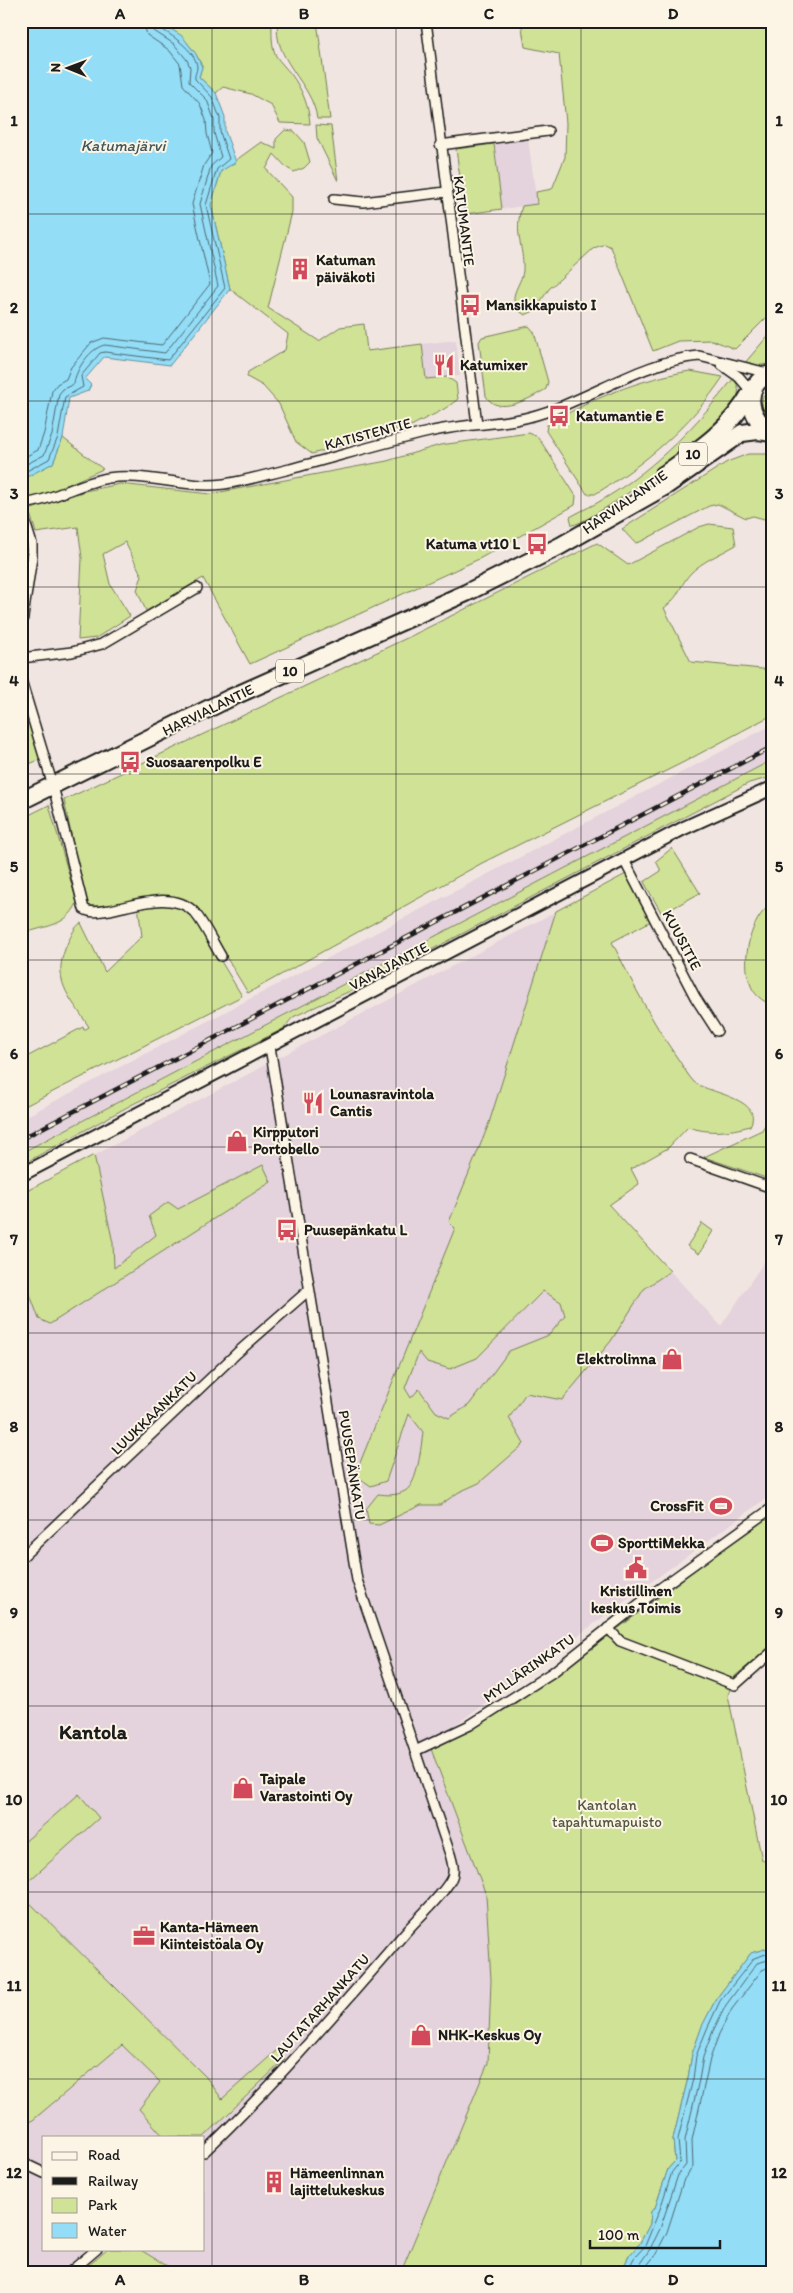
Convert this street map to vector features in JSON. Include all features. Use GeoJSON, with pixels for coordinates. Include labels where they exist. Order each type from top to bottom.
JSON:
{"type":"FeatureCollection","features":[{"type":"Feature","properties":{"kind":"highway","name":"10"},"geometry":{"type":"LineString","coordinates":[[771,373],[760,379],[751,392],[754,414],[760,424],[772,433]]}},
{"type":"Feature","properties":{"kind":"highway","name":"HARVIALANTIE"},"geometry":{"type":"LineString","coordinates":[[560,546],[711,442],[736,416],[751,392]]}},
{"type":"Feature","properties":{"kind":"highway","name":"HARVIALANTIE"},"geometry":{"type":"LineString","coordinates":[[21,801],[230,698],[466,593],[560,546],[666,486],[737,436],[749,432],[772,433]]}},
{"type":"Feature","properties":{"kind":"street","name":"KATUMANTIE"},"geometry":{"type":"LineString","coordinates":[[426,21],[476,424]]}},
{"type":"Feature","properties":{"kind":"street"},"geometry":{"type":"LineString","coordinates":[[440,144],[548,131]]}},
{"type":"Feature","properties":{"kind":"street"},"geometry":{"type":"LineString","coordinates":[[334,200],[363,202],[446,192]]}},
{"type":"Feature","properties":{"kind":"street","name":"KATISTENTIE"},"geometry":{"type":"LineString","coordinates":[[21,504],[52,498],[92,482],[109,478],[126,477],[205,485],[223,484],[432,432],[476,424],[515,420],[672,360],[699,356],[771,373]]}},
{"type":"Feature","properties":{"kind":"street","name":"KATISTENTIE"},"geometry":{"type":"LineString","coordinates":[[716,360],[739,377],[751,392]]}},
{"type":"Feature","properties":{"kind":"street"},"geometry":{"type":"LineString","coordinates":[[21,509],[32,544],[32,557],[21,630]]}},
{"type":"Feature","properties":{"kind":"street"},"geometry":{"type":"LineString","coordinates":[[21,658],[72,652],[102,644],[197,588]]}},
{"type":"Feature","properties":{"kind":"street"},"geometry":{"type":"LineString","coordinates":[[21,680],[53,786],[84,909],[96,912],[153,901],[171,901],[186,906],[195,914],[221,956]]}},
{"type":"Feature","properties":{"kind":"street","name":"VANAJANTIE"},"geometry":{"type":"LineString","coordinates":[[21,1175],[624,860],[726,808],[772,788]]}},
{"type":"Feature","properties":{"kind":"street","name":"KUUSITIE"},"geometry":{"type":"LineString","coordinates":[[624,860],[695,997],[717,1032]]}},
{"type":"Feature","properties":{"kind":"street","name":"PUUSEPÄNKATU"},"geometry":{"type":"LineString","coordinates":[[270,1046],[308,1290],[358,1580],[452,1862],[452,1877]]}},
{"type":"Feature","properties":{"kind":"street"},"geometry":{"type":"LineString","coordinates":[[690,1159],[772,1188]]}},
{"type":"Feature","properties":{"kind":"street","name":"LUUKKAANKATU"},"geometry":{"type":"LineString","coordinates":[[21,1558],[237,1353],[308,1290]]}},
{"type":"Feature","properties":{"kind":"street","name":"MYLLÄRINKATU"},"geometry":{"type":"LineString","coordinates":[[415,1750],[470,1725],[553,1672],[655,1591],[772,1508]]}},
{"type":"Feature","properties":{"kind":"street"},"geometry":{"type":"LineString","coordinates":[[608,1628],[620,1641],[735,1685],[772,1652]]}},
{"type":"Feature","properties":{"kind":"street","name":"LAUTATARHANKATU"},"geometry":{"type":"LineString","coordinates":[[205,2151],[259,2097],[452,1877]]}},
{"type":"Feature","properties":{"kind":"street"},"geometry":{"type":"LineString","coordinates":[[21,2162],[42,2173]]}},
{"type":"Feature","properties":{"kind":"street"},"geometry":{"type":"LineString","coordinates":[[70,2272],[96,2250]]}},
{"type":"Feature","properties":{"kind":"shaded area"},"geometry":{"type":"Polygon","coordinates":[[[528,139],[537,204],[502,209],[494,144],[528,139]]]}},
{"type":"Feature","properties":{"kind":"shaded area"},"geometry":{"type":"Polygon","coordinates":[[[456,340],[460,376],[426,379],[422,344],[456,340]]]}},
{"type":"Feature","properties":{"kind":"shaded area"},"geometry":{"type":"Polygon","coordinates":[[[772,725],[772,760],[21,1152],[21,1119],[772,725]]]}},
{"type":"Feature","properties":{"kind":"shaded area"},"geometry":{"type":"Polygon","coordinates":[[[587,895],[653,1023],[694,1082],[699,1115],[668,1148],[631,1168],[639,1184],[609,1205],[721,1326],[772,1250],[772,1494],[429,1744],[486,1895],[491,1980],[488,2063],[401,2272],[177,2272],[141,2250],[205,2250],[205,2136],[42,2136],[42,2250],[88,2250],[61,2272],[21,2272],[21,1194],[587,895]]]}},
{"type":"Feature","properties":{"kind":"green space"},"geometry":{"type":"Polygon","coordinates":[[[158,21],[272,21],[274,52],[302,92],[310,124],[280,123],[271,105],[251,94],[223,87],[216,93],[199,77],[202,66],[189,45],[173,30],[158,21]]]}},
{"type":"Feature","properties":{"kind":"green space"},"geometry":{"type":"Polygon","coordinates":[[[278,21],[317,21],[330,119],[317,119],[314,106],[308,94],[286,59],[281,47],[278,35],[278,21]]]}},
{"type":"Feature","properties":{"kind":"green space"},"geometry":{"type":"Polygon","coordinates":[[[521,21],[772,21],[772,312],[735,349],[712,340],[678,341],[653,351],[611,247],[605,244],[594,248],[549,289],[534,311],[525,315],[516,307],[514,297],[523,271],[518,225],[522,206],[537,204],[536,192],[552,189],[565,157],[566,123],[559,54],[525,47],[521,21]]]}},
{"type":"Feature","properties":{"kind":"green space"},"geometry":{"type":"Polygon","coordinates":[[[316,125],[331,126],[338,181],[317,138],[316,125]]]}},
{"type":"Feature","properties":{"kind":"green space"},"geometry":{"type":"Polygon","coordinates":[[[285,130],[294,131],[304,142],[310,162],[304,168],[294,172],[287,168],[274,154],[266,169],[292,197],[292,212],[268,308],[319,341],[340,327],[364,324],[367,351],[422,344],[426,379],[447,377],[456,383],[458,399],[441,411],[413,425],[312,454],[296,442],[279,404],[263,386],[247,377],[248,372],[285,350],[288,334],[230,289],[211,205],[221,171],[261,142],[276,149],[276,139],[285,130]]]}},
{"type":"Feature","properties":{"kind":"green space"},"geometry":{"type":"Polygon","coordinates":[[[494,144],[502,209],[465,214],[456,149],[494,144]]]}},
{"type":"Feature","properties":{"kind":"green space"},"geometry":{"type":"Polygon","coordinates":[[[529,326],[534,332],[548,382],[546,389],[515,404],[498,405],[491,402],[486,396],[479,342],[482,337],[529,326]]]}},
{"type":"Feature","properties":{"kind":"green space"},"geometry":{"type":"Polygon","coordinates":[[[772,331],[772,363],[757,366],[744,364],[772,331]]]}},
{"type":"Feature","properties":{"kind":"green space"},"geometry":{"type":"Polygon","coordinates":[[[690,371],[723,377],[696,411],[649,457],[595,494],[587,494],[546,431],[547,425],[616,391],[652,379],[690,371]]]}},
{"type":"Feature","properties":{"kind":"green space"},"geometry":{"type":"Polygon","coordinates":[[[733,379],[737,385],[738,394],[731,409],[710,431],[691,448],[636,488],[596,514],[572,525],[570,517],[625,485],[675,444],[733,379]]]}},
{"type":"Feature","properties":{"kind":"green space"},"geometry":{"type":"Polygon","coordinates":[[[772,387],[772,420],[763,408],[762,399],[772,387]]]}},
{"type":"Feature","properties":{"kind":"green space"},"geometry":{"type":"Polygon","coordinates":[[[529,433],[538,437],[576,496],[575,505],[479,559],[250,664],[203,578],[146,611],[137,590],[142,576],[125,542],[103,554],[110,584],[130,616],[96,638],[78,640],[82,558],[78,527],[36,533],[29,510],[85,491],[120,484],[210,494],[387,461],[440,445],[529,433]]]}},
{"type":"Feature","properties":{"kind":"green space"},"geometry":{"type":"Polygon","coordinates":[[[63,438],[103,469],[39,497],[21,498],[21,479],[53,463],[63,438]]]}},
{"type":"Feature","properties":{"kind":"green space"},"geometry":{"type":"Polygon","coordinates":[[[748,454],[772,454],[772,521],[753,516],[746,518],[718,504],[709,506],[640,542],[635,543],[622,529],[727,462],[748,454]]]}},
{"type":"Feature","properties":{"kind":"green space"},"geometry":{"type":"Polygon","coordinates":[[[709,524],[733,527],[736,545],[695,569],[686,579],[674,599],[664,608],[691,662],[772,670],[772,715],[684,762],[482,863],[248,993],[199,912],[189,903],[171,898],[91,908],[86,906],[64,800],[409,637],[597,543],[628,565],[699,527],[709,524]]]}},
{"type":"Feature","properties":{"kind":"green space"},"geometry":{"type":"Polygon","coordinates":[[[21,688],[42,759],[21,767],[21,688]]]}},
{"type":"Feature","properties":{"kind":"green space"},"geometry":{"type":"Polygon","coordinates":[[[772,760],[772,777],[749,783],[372,981],[293,1017],[283,1029],[131,1105],[21,1165],[21,1153],[772,760]]]}},
{"type":"Feature","properties":{"kind":"green space"},"geometry":{"type":"Polygon","coordinates":[[[49,805],[77,903],[63,920],[51,926],[28,932],[21,922],[21,819],[49,805]]]}},
{"type":"Feature","properties":{"kind":"green space"},"geometry":{"type":"Polygon","coordinates":[[[672,848],[700,893],[662,914],[644,882],[661,871],[656,861],[672,848]]]}},
{"type":"Feature","properties":{"kind":"green space"},"geometry":{"type":"Polygon","coordinates":[[[626,874],[629,876],[651,921],[612,942],[650,1015],[689,1076],[700,1086],[742,1103],[749,1109],[752,1117],[750,1126],[719,1131],[704,1131],[688,1127],[668,1148],[631,1169],[639,1184],[609,1205],[670,1271],[644,1289],[611,1341],[562,1400],[526,1393],[509,1418],[524,1444],[479,1483],[459,1492],[440,1505],[421,1505],[379,1525],[369,1524],[366,1509],[378,1494],[402,1493],[409,1487],[416,1473],[423,1432],[409,1414],[386,1481],[371,1486],[355,1475],[455,1228],[449,1222],[488,1126],[556,911],[626,874]],[[543,1291],[477,1358],[450,1369],[427,1362],[419,1352],[405,1388],[411,1398],[419,1389],[436,1412],[449,1418],[469,1405],[509,1351],[549,1335],[565,1316],[561,1302],[543,1291]]]}},
{"type":"Feature","properties":{"kind":"green space"},"geometry":{"type":"Polygon","coordinates":[[[154,903],[184,907],[193,915],[242,996],[21,1108],[21,1060],[83,1027],[84,1030],[89,1027],[69,996],[61,978],[63,956],[75,929],[81,923],[105,972],[142,936],[138,906],[154,903]]]}},
{"type":"Feature","properties":{"kind":"green space"},"geometry":{"type":"Polygon","coordinates":[[[772,904],[772,1005],[761,999],[753,991],[747,974],[747,952],[749,940],[758,919],[764,910],[772,904]]]}},
{"type":"Feature","properties":{"kind":"green space"},"geometry":{"type":"Polygon","coordinates":[[[772,1113],[772,1180],[704,1157],[762,1130],[772,1113]]]}},
{"type":"Feature","properties":{"kind":"green space"},"geometry":{"type":"Polygon","coordinates":[[[94,1155],[113,1243],[114,1268],[156,1235],[149,1216],[168,1202],[178,1209],[263,1165],[271,1182],[50,1324],[39,1319],[21,1270],[21,1194],[94,1155]]]}},
{"type":"Feature","properties":{"kind":"green space"},"geometry":{"type":"Polygon","coordinates":[[[702,1223],[713,1231],[699,1254],[687,1246],[702,1223]]]}},
{"type":"Feature","properties":{"kind":"green space","name":"Kantolan tapahtumapuisto"},"geometry":{"type":"Polygon","coordinates":[[[772,1511],[772,1646],[735,1676],[728,1695],[762,1860],[772,1865],[772,1947],[751,1953],[716,1999],[702,2027],[692,2054],[673,2139],[675,2161],[668,2169],[655,2208],[651,2212],[650,2224],[621,2272],[401,2272],[488,2063],[491,1980],[486,1895],[431,1749],[513,1705],[624,1624],[772,1511]]]}},
{"type":"Feature","properties":{"kind":"green space"},"geometry":{"type":"Polygon","coordinates":[[[79,1794],[99,1818],[21,1888],[21,1845],[79,1794]]]}},
{"type":"Feature","properties":{"kind":"green space"},"geometry":{"type":"Polygon","coordinates":[[[21,1894],[206,2077],[222,2099],[277,2050],[285,2059],[205,2136],[163,2136],[139,2109],[160,2082],[122,2045],[21,2130],[21,1894]]]}},
{"type":"Feature","properties":{"kind":"green space"},"geometry":{"type":"Polygon","coordinates":[[[107,2250],[141,2250],[177,2272],[81,2272],[107,2250]]]}},
{"type":"Feature","properties":{"kind":"water","name":"Katumajärvi"},"geometry":{"type":"Polygon","coordinates":[[[21,21],[158,21],[182,36],[196,54],[202,67],[199,77],[216,93],[225,117],[225,131],[236,162],[221,171],[211,205],[230,289],[170,365],[104,357],[85,379],[91,385],[88,391],[69,398],[63,438],[53,463],[23,479],[21,479],[21,21]]]}},
{"type":"Feature","properties":{"kind":"water"},"geometry":{"type":"Polygon","coordinates":[[[772,1947],[772,2272],[621,2272],[650,2224],[651,2211],[655,2208],[668,2169],[675,2161],[673,2139],[692,2054],[702,2026],[716,1999],[751,1953],[772,1947]]]}},
{"type":"Feature","properties":{"kind":"railway"},"geometry":{"type":"LineString","coordinates":[[21,1139],[772,747]]}},
{"type":"Feature","properties":{"kind":"place","name":"Katuman päiväkoti"},"geometry":{"type":"Point","coordinates":[300,269]}},
{"type":"Feature","properties":{"kind":"place","name":"Mansikkapuisto I"},"geometry":{"type":"Point","coordinates":[470,305]}},
{"type":"Feature","properties":{"kind":"place","name":"Katumixer"},"geometry":{"type":"Point","coordinates":[444,365]}},
{"type":"Feature","properties":{"kind":"place","name":"Katumantie E"},"geometry":{"type":"Point","coordinates":[559,416]}},
{"type":"Feature","properties":{"kind":"place","name":"Katuma vt10 L"},"geometry":{"type":"Point","coordinates":[537,544]}},
{"type":"Feature","properties":{"kind":"place","name":"Suosaarenpolku E"},"geometry":{"type":"Point","coordinates":[130,762]}},
{"type":"Feature","properties":{"kind":"place","name":"Lounasravintola Cantis"},"geometry":{"type":"Point","coordinates":[313,1103]}},
{"type":"Feature","properties":{"kind":"place","name":"Kirpputori Portobello"},"geometry":{"type":"Point","coordinates":[237,1141]}},
{"type":"Feature","properties":{"kind":"place","name":"Puusepänkatu L"},"geometry":{"type":"Point","coordinates":[287,1230]}},
{"type":"Feature","properties":{"kind":"place","name":"Elektrolinna"},"geometry":{"type":"Point","coordinates":[672,1359]}},
{"type":"Feature","properties":{"kind":"place","name":"CrossFit"},"geometry":{"type":"Point","coordinates":[721,1506]}},
{"type":"Feature","properties":{"kind":"place","name":"SporttiMekka"},"geometry":{"type":"Point","coordinates":[602,1543]}},
{"type":"Feature","properties":{"kind":"place","name":"Kristillinen keskus Toimis"},"geometry":{"type":"Point","coordinates":[636,1568]}},
{"type":"Feature","properties":{"kind":"place","name":"Taipale Varastointi Oy"},"geometry":{"type":"Point","coordinates":[243,1788]}},
{"type":"Feature","properties":{"kind":"place","name":"Kanta-Hämeen Kiinteistöala Oy"},"geometry":{"type":"Point","coordinates":[144,1936]}},
{"type":"Feature","properties":{"kind":"place","name":"NHK-Keskus Oy"},"geometry":{"type":"Point","coordinates":[421,2035]}},
{"type":"Feature","properties":{"kind":"place","name":"Hämeenlinnan lajittelukeskus"},"geometry":{"type":"Point","coordinates":[274,2182]}},
{"type":"Feature","properties":{"kind":"district","name":"Kantola"},"geometry":{"type":"Point","coordinates":[93,1732]}}]}
